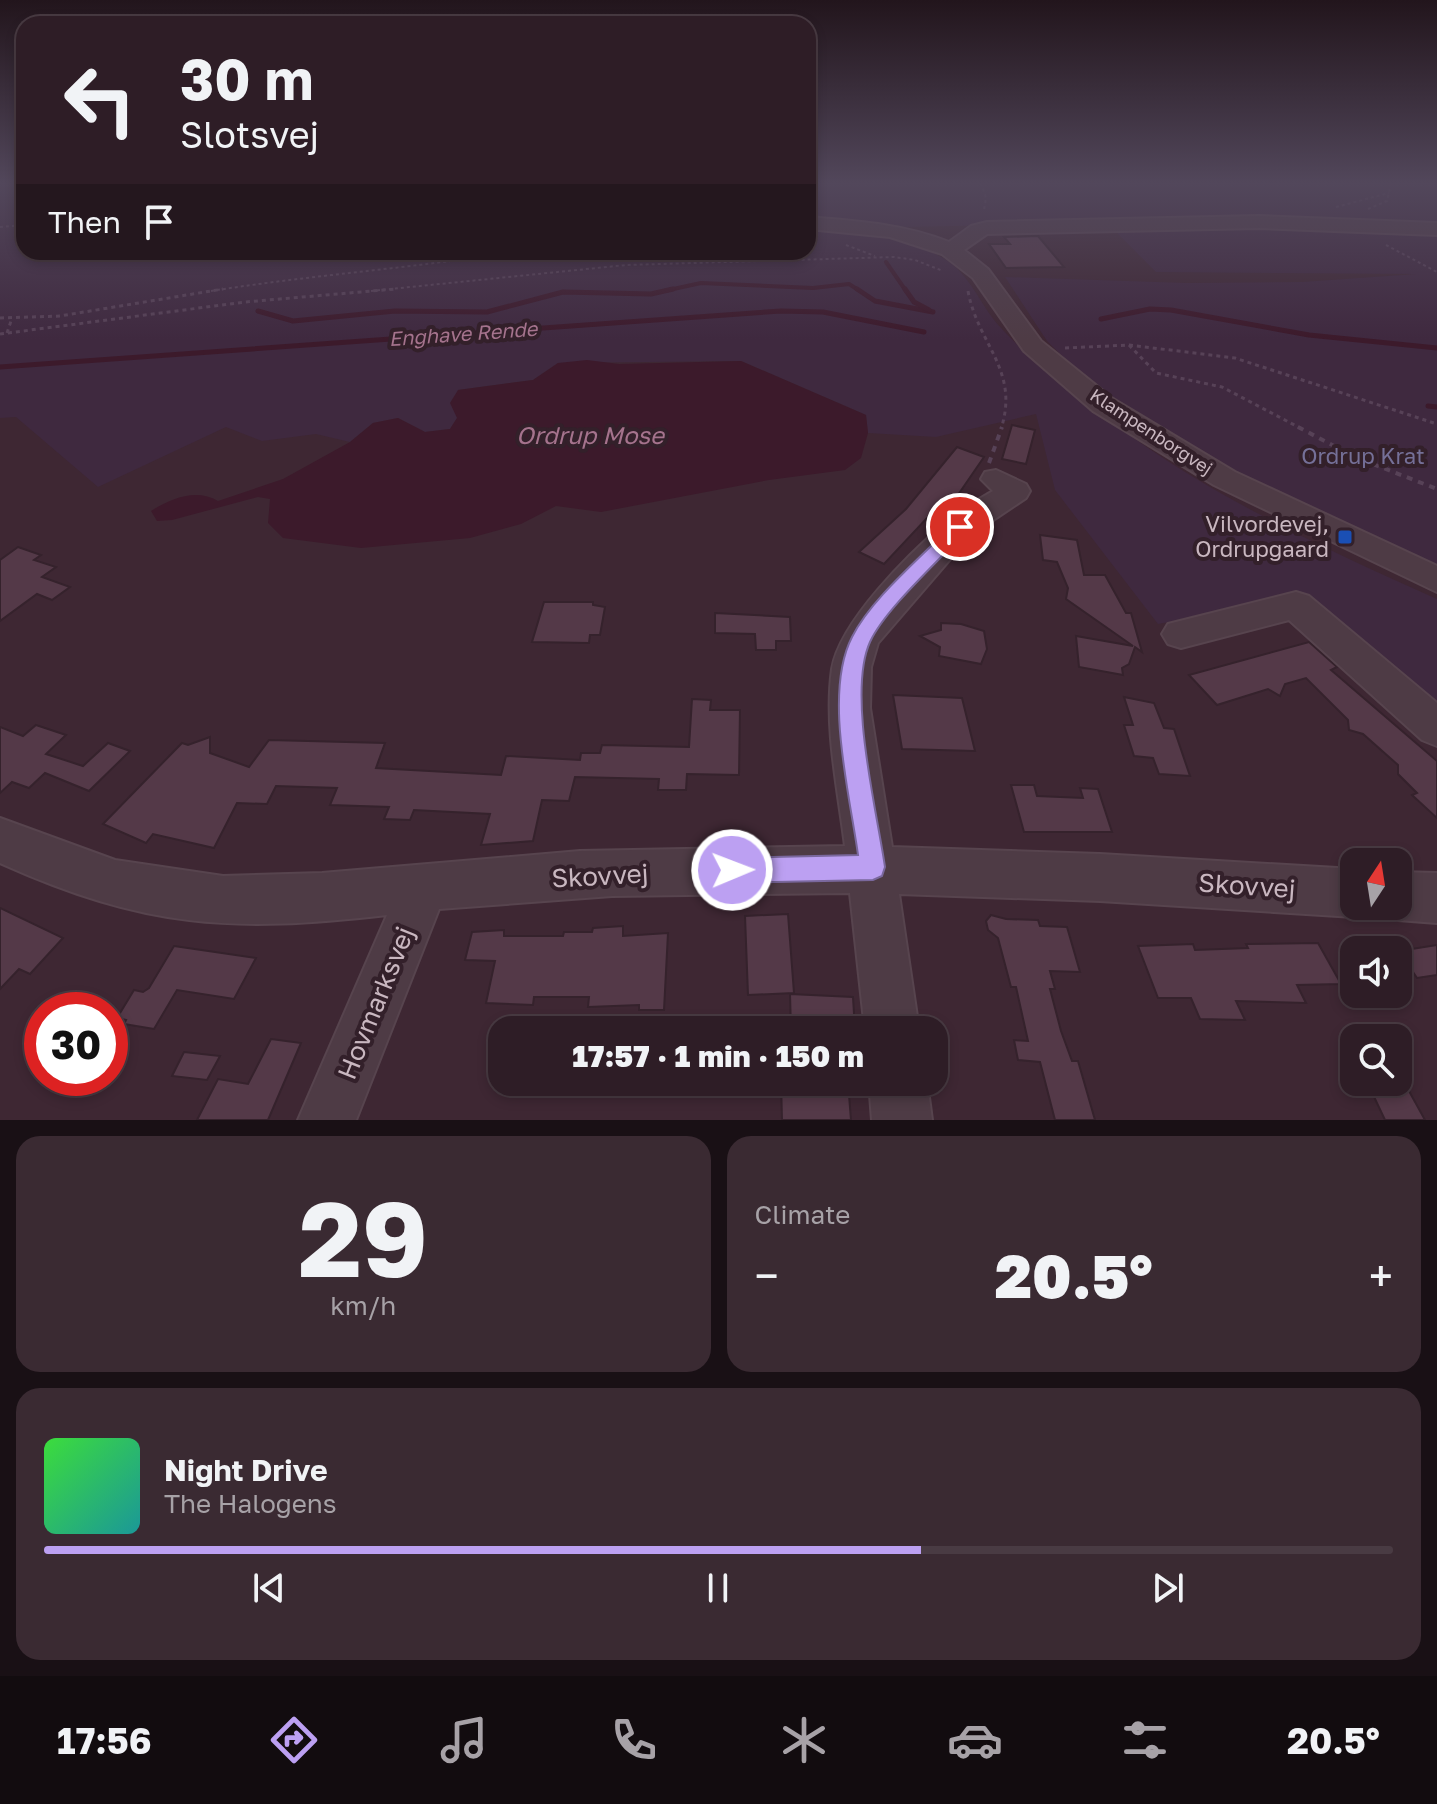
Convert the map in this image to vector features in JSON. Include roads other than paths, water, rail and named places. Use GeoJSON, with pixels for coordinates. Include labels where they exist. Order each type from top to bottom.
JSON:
{"type":"FeatureCollection","features":[{"type":"Feature","properties":{"kind":"street","name":"Klampenborgvej"},"geometry":{"type":"LineString","coordinates":[[898,235],[950,251],[978,271],[1015,325],[1039,350],[1101,404],[1164,445],[1261,499],[1437,580]]}},
{"type":"Feature","properties":{"kind":"street"},"geometry":{"type":"LineString","coordinates":[[950,251],[971,235]]}},
{"type":"Feature","properties":{"kind":"street"},"geometry":{"type":"LineString","coordinates":[[890,1016],[850,708],[852,667],[860,639],[878,615],[960,527],[1015,491],[996,479]]}},
{"type":"Feature","properties":{"kind":"street"},"geometry":{"type":"LineString","coordinates":[[1181,634],[1296,605],[1437,728]]}},
{"type":"Feature","properties":{"kind":"street","name":"Skovvej"},"geometry":{"type":"LineString","coordinates":[[5,850],[156,893],[287,902],[424,886],[672,871],[873,867],[1340,892]]}},
{"type":"Feature","properties":{"kind":"street","name":"Hovmarksvej"},"geometry":{"type":"LineString","coordinates":[[327,1120],[424,886]]}},
{"type":"Feature","properties":{"kind":"street"},"geometry":{"type":"LineString","coordinates":[[1412,897],[1437,898]]}},
{"type":"Feature","properties":{"kind":"street"},"geometry":{"type":"LineString","coordinates":[[899,1096],[902,1120]]}},
{"type":"Feature","properties":{"kind":"water","name":"Ordrup Mose"},"geometry":{"type":"Polygon","coordinates":[[[587,360],[619,364],[741,361],[866,415],[868,433],[861,458],[845,470],[769,480],[601,512],[556,506],[521,524],[470,538],[361,548],[283,538],[268,523],[270,499],[258,497],[172,520],[157,521],[151,511],[184,496],[201,495],[218,501],[283,479],[350,442],[373,423],[398,418],[425,432],[450,429],[457,418],[450,403],[458,390],[533,380],[558,363],[587,360]]]}},
{"type":"Feature","properties":{"kind":"waterway"},"geometry":{"type":"LineString","coordinates":[[886,262],[906,291]]}},
{"type":"Feature","properties":{"kind":"waterway"},"geometry":{"type":"LineString","coordinates":[[668,290],[701,283],[813,288],[849,284],[860,291]]}},
{"type":"Feature","properties":{"kind":"waterway"},"geometry":{"type":"LineString","coordinates":[[668,290],[673,289]]}},
{"type":"Feature","properties":{"kind":"waterway"},"geometry":{"type":"LineString","coordinates":[[905,289],[914,302],[929,310]]}},
{"type":"Feature","properties":{"kind":"waterway"},"geometry":{"type":"LineString","coordinates":[[258,311],[293,321],[395,311],[487,312],[563,292],[651,294],[668,290]]}},
{"type":"Feature","properties":{"kind":"waterway"},"geometry":{"type":"LineString","coordinates":[[664,291],[668,290]]}},
{"type":"Feature","properties":{"kind":"waterway"},"geometry":{"type":"LineString","coordinates":[[860,291],[875,301],[933,312]]}},
{"type":"Feature","properties":{"kind":"waterway"},"geometry":{"type":"LineString","coordinates":[[1101,319],[1150,309],[1171,310],[1309,335],[1437,348]]}},
{"type":"Feature","properties":{"kind":"waterway","name":"Enghave Rende"},"geometry":{"type":"LineString","coordinates":[[0,367],[781,311],[823,312],[924,332]]}},
{"type":"Feature","properties":{"kind":"waterway","name":"Enghave Rende"},"geometry":{"type":"LineString","coordinates":[[1428,406],[1437,407]]}},
{"type":"Feature","properties":{"kind":"place","name":"Vilvordevej, Ordrupgaard"},"geometry":{"type":"Point","coordinates":[1345,537]}},
{"type":"Feature","properties":{"kind":"park label","name":"Ordrup Krat"},"geometry":{"type":"Point","coordinates":[1363,456]}}]}
